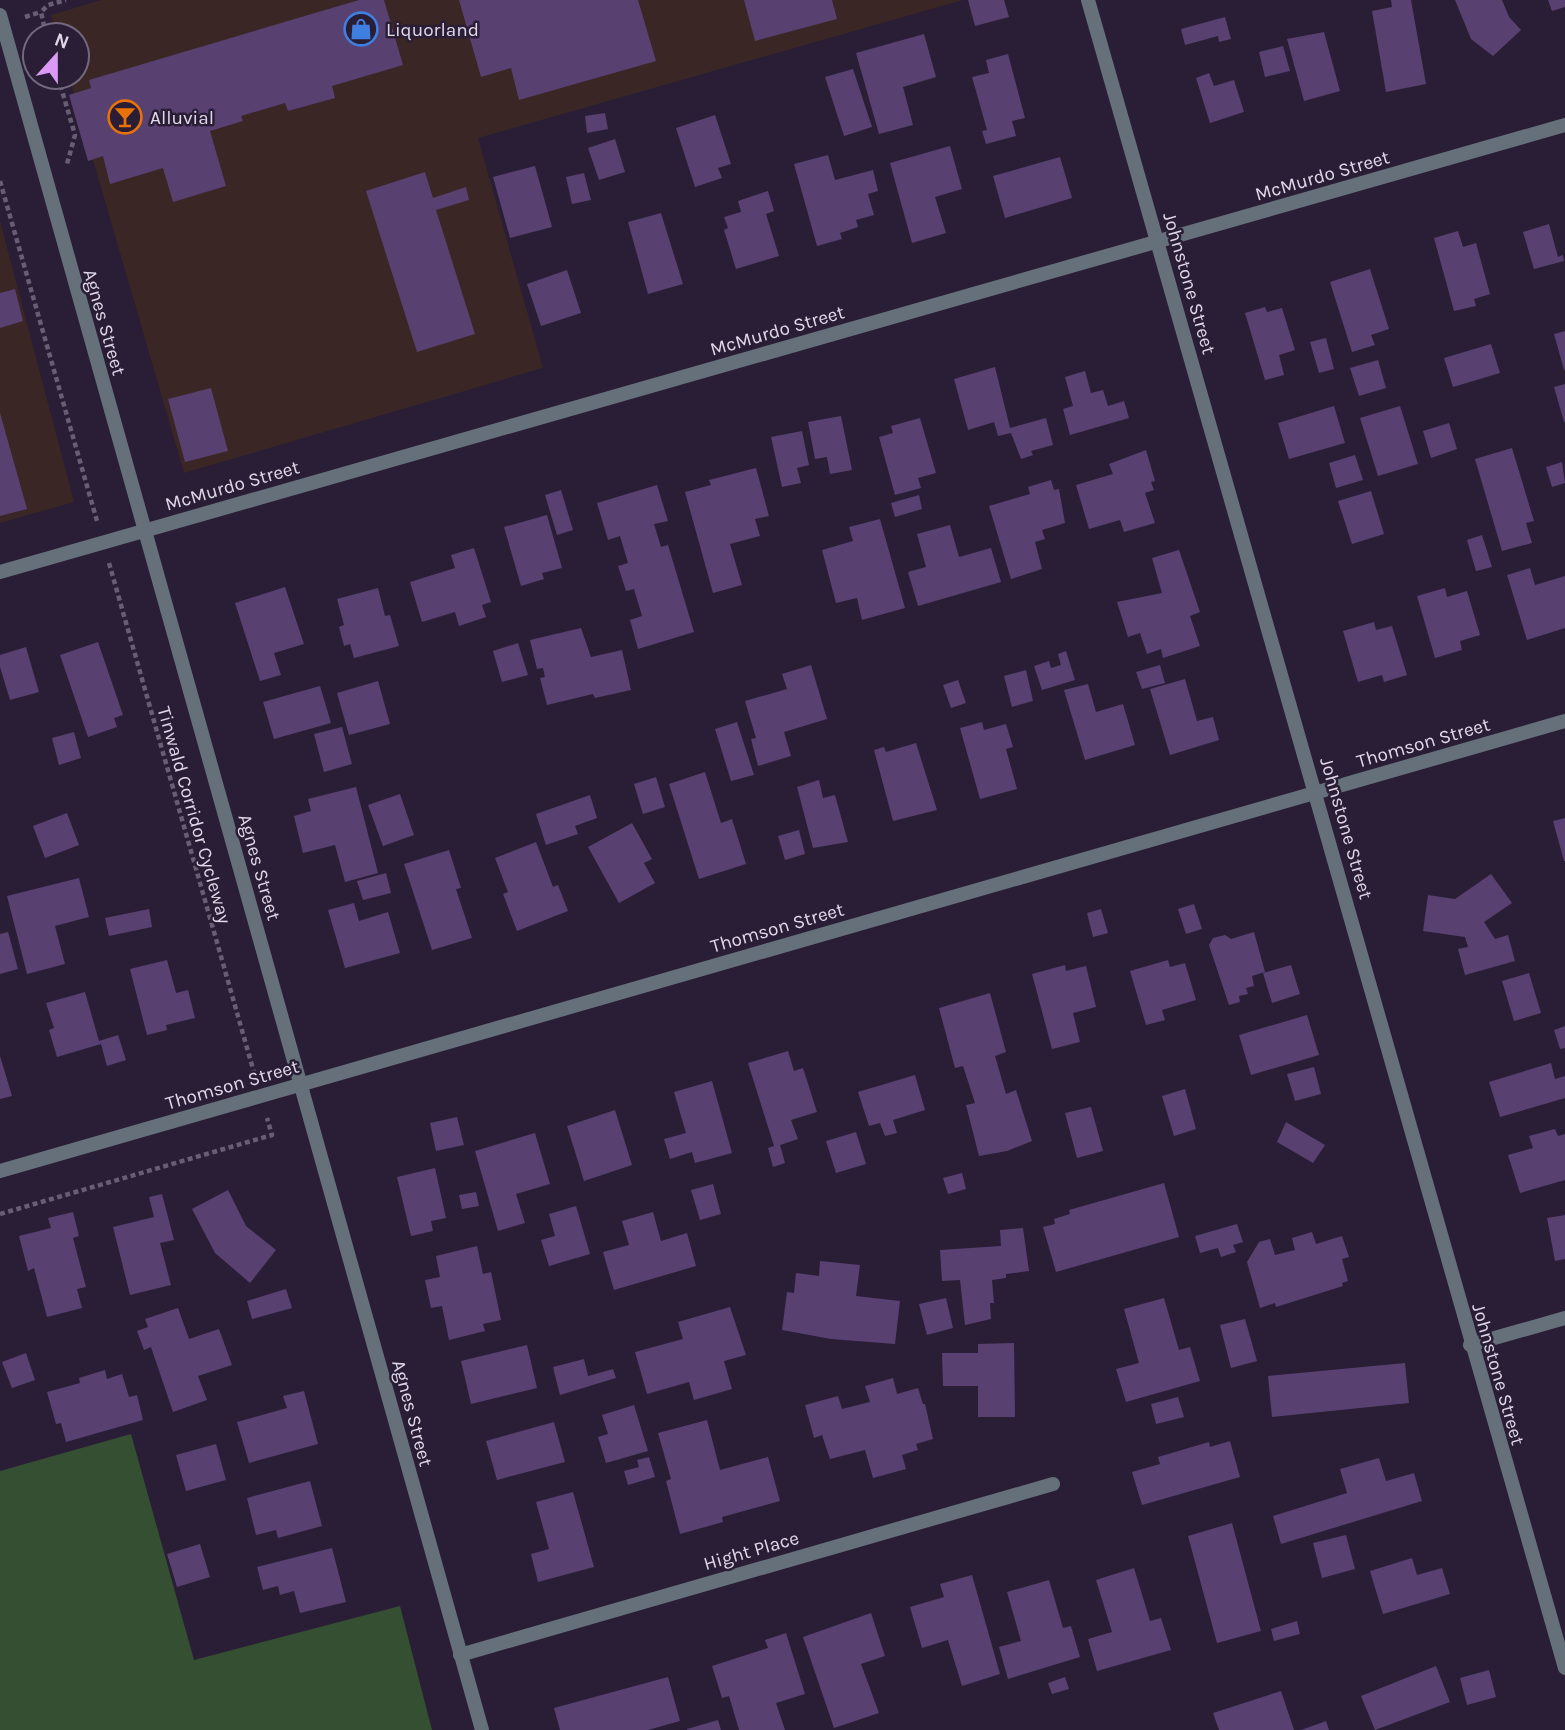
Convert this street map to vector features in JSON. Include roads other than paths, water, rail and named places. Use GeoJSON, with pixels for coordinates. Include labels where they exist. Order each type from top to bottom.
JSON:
{"type":"FeatureCollection","features":[{"type":"Feature","properties":{"kind":"street","name":"Johnstone Street"},"geometry":{"type":"LineString","coordinates":[[1088,0],[1317,792],[1470,1345],[1565,1668]]}},
{"type":"Feature","properties":{"kind":"street","name":"Agnes Street"},"geometry":{"type":"LineString","coordinates":[[0,15],[482,1730]]}},
{"type":"Feature","properties":{"kind":"street","name":"McMurdo Street"},"geometry":{"type":"LineString","coordinates":[[0,572],[1565,125]]}},
{"type":"Feature","properties":{"kind":"street","name":"Thomson Street"},"geometry":{"type":"LineString","coordinates":[[0,1171],[1565,721]]}},
{"type":"Feature","properties":{"kind":"street"},"geometry":{"type":"LineString","coordinates":[[1470,1345],[1565,1318]]}},
{"type":"Feature","properties":{"kind":"street","name":"Hight Place"},"geometry":{"type":"LineString","coordinates":[[460,1654],[1054,1484]]}},
{"type":"Feature","properties":{"kind":"place","name":"Liquorland"},"geometry":{"type":"Point","coordinates":[361,29]}},
{"type":"Feature","properties":{"kind":"place","name":"Alluvial"},"geometry":{"type":"Point","coordinates":[125,117]}}]}
